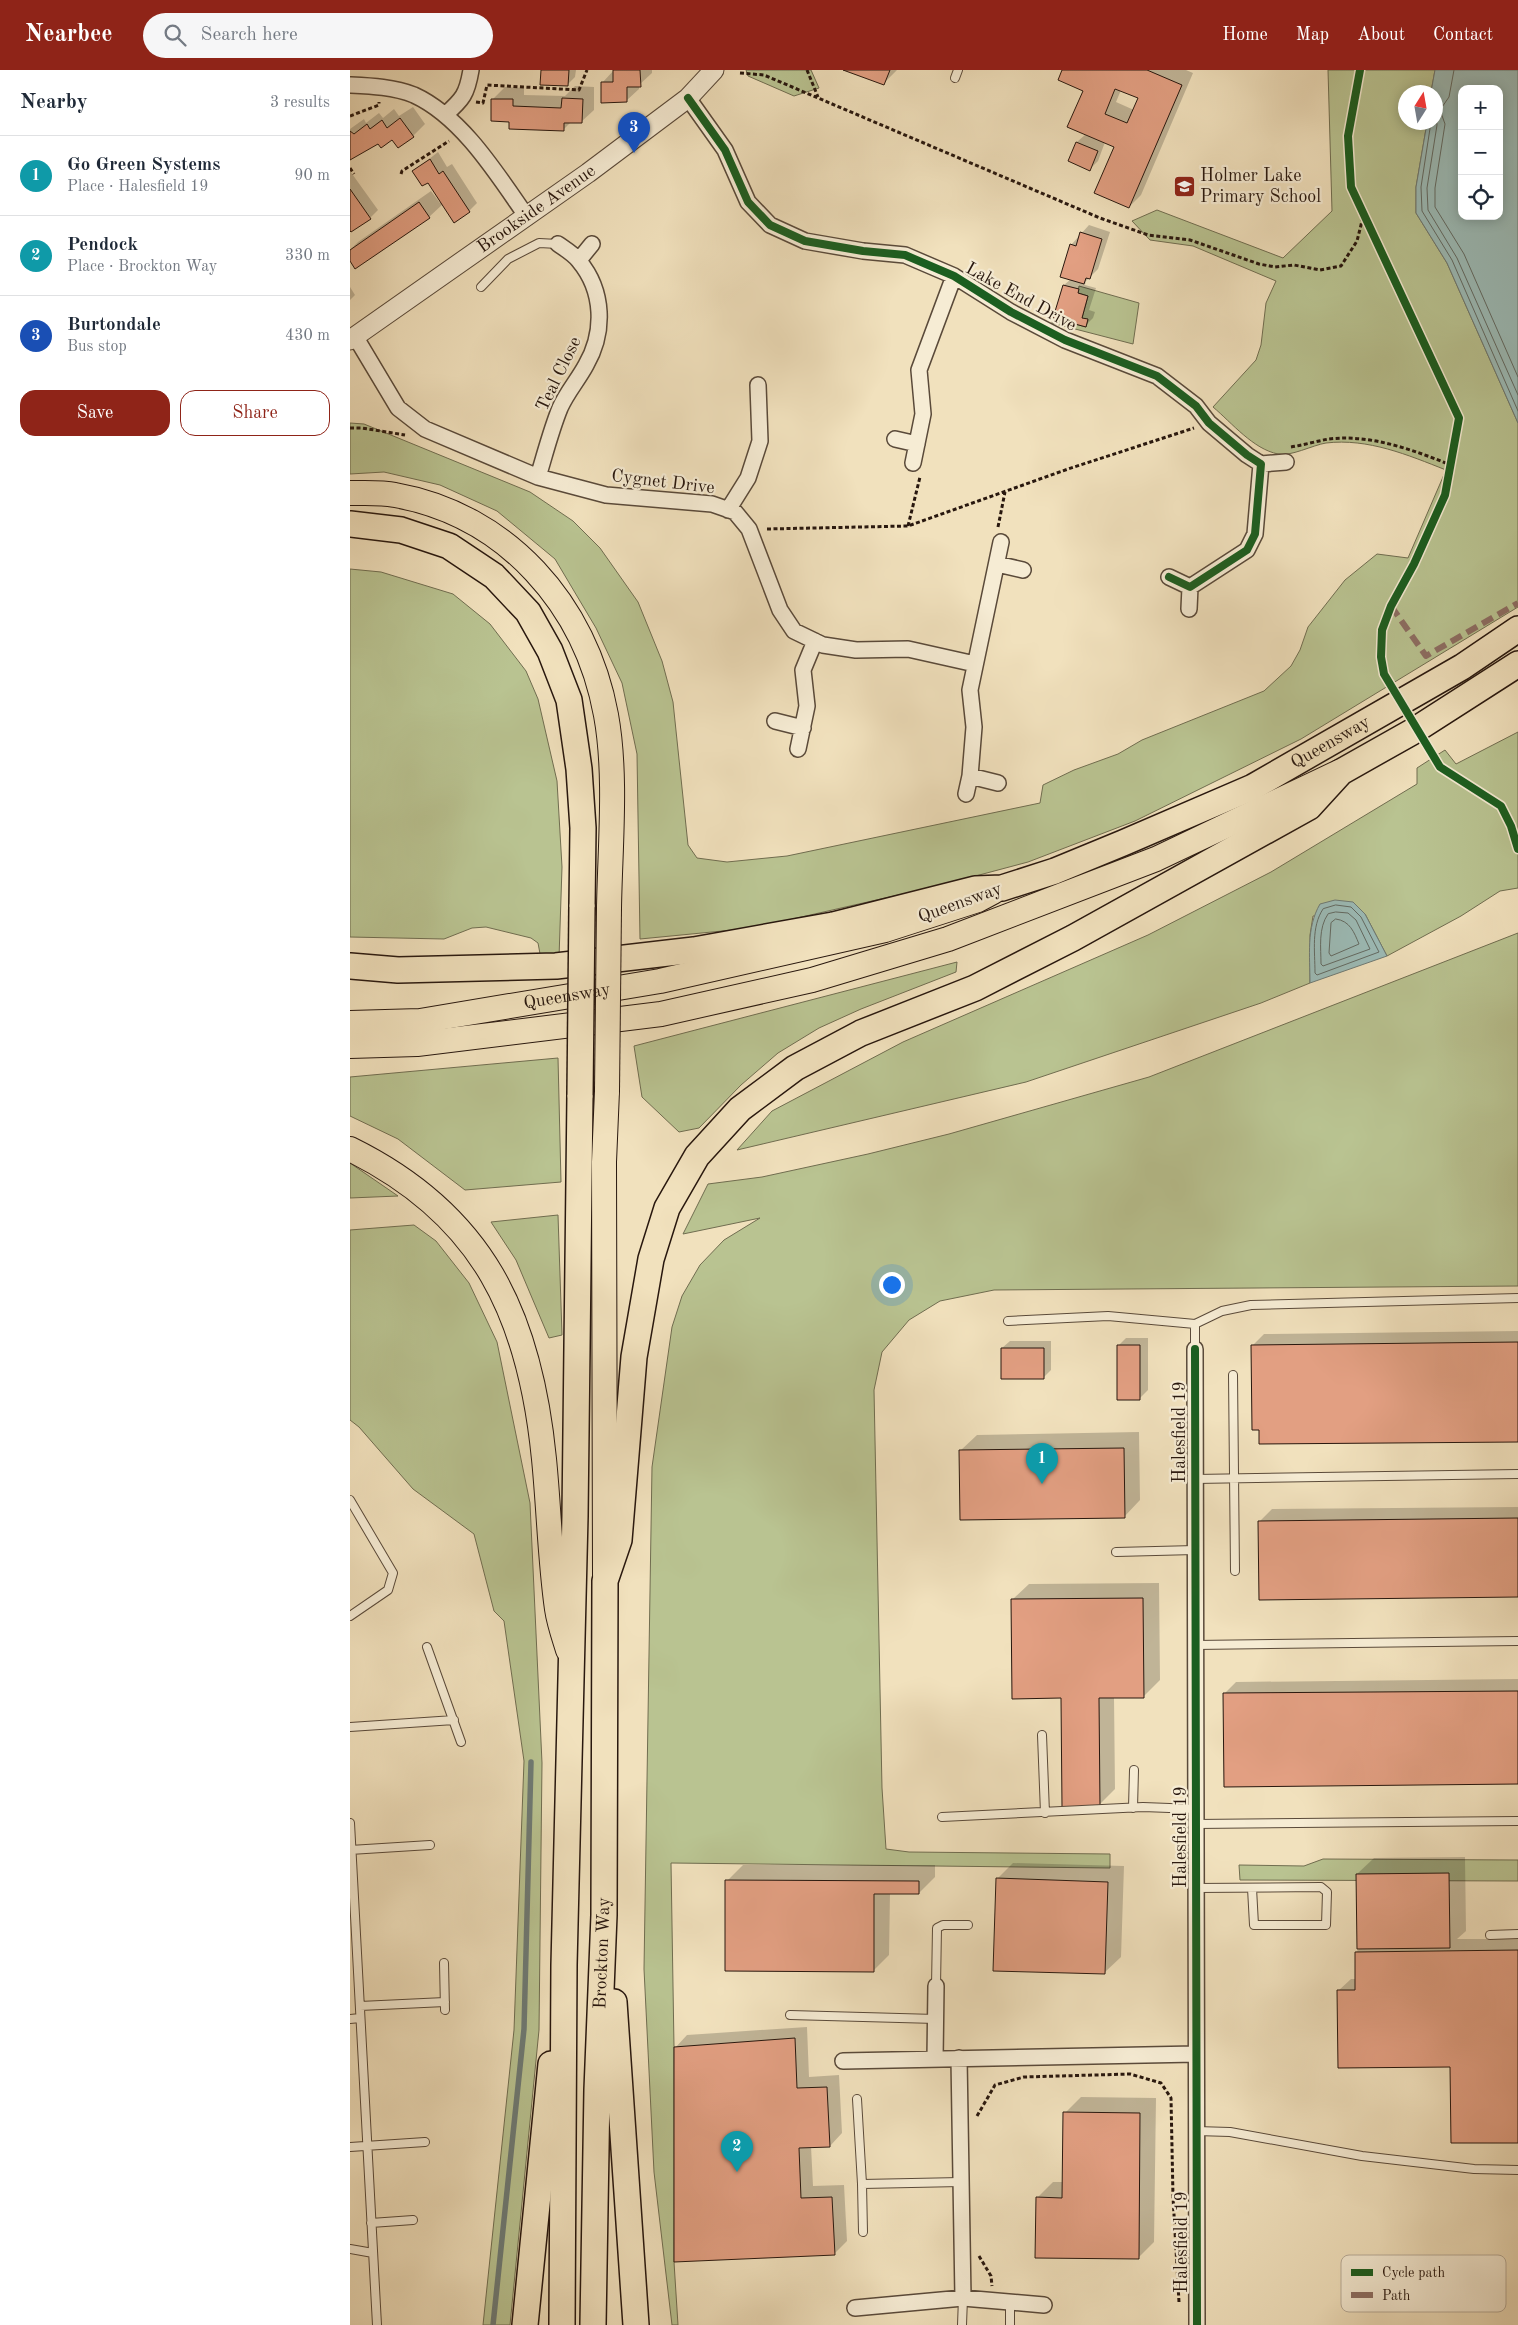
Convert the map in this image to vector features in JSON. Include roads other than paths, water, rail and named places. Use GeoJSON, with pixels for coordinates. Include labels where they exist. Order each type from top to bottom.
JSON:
{"type":"FeatureCollection","features":[{"type":"Feature","properties":{"kind":"highway","name":"Brockton Way"},"geometry":{"type":"LineString","coordinates":[[350,524],[401,530],[449,546],[494,576],[528,612],[550,651],[569,700],[579,769],[583,828],[580,1161],[572,1663],[564,1965],[562,2325]]}},
{"type":"Feature","properties":{"kind":"highway","name":"Queensway"},"geometry":{"type":"LineString","coordinates":[[1002,888],[1106,850],[1253,787],[1462,667],[1518,629]]}},
{"type":"Feature","properties":{"kind":"highway","name":"Queensway"},"geometry":{"type":"LineString","coordinates":[[1341,772],[1412,732],[1518,664]]}},
{"type":"Feature","properties":{"kind":"highway","name":"Brockton Way"},"geometry":{"type":"LineString","coordinates":[[594,2325],[596,2090],[604,1915],[605,1581],[619,1540],[634,1357],[651,1259],[667,1208],[697,1156],[740,1109],[795,1068],[861,1033],[975,988],[1073,938],[1309,807],[1341,772]]}},
{"type":"Feature","properties":{"kind":"highway"},"geometry":{"type":"LineString","coordinates":[[350,966],[398,970],[556,966],[674,952],[833,925],[975,889],[1002,888]]}},
{"type":"Feature","properties":{"kind":"highway"},"geometry":{"type":"LineString","coordinates":[[604,1915],[613,1988],[636,2325]]}},
{"type":"Feature","properties":{"kind":"highway"},"geometry":{"type":"LineString","coordinates":[[524,2325],[550,2070],[564,1965]]}},
{"type":"Feature","properties":{"kind":"main road"},"geometry":{"type":"LineString","coordinates":[[350,493],[395,494],[447,510],[492,533],[528,562],[558,597],[580,634],[595,673],[606,716],[611,772],[607,1091],[604,1162],[605,1581]]}},
{"type":"Feature","properties":{"kind":"main road","name":"Queensway"},"geometry":{"type":"LineString","coordinates":[[350,1046],[417,1044],[661,1014],[812,980],[948,938],[1156,859],[1267,809],[1341,772]]}},
{"type":"Feature","properties":{"kind":"main road","name":"Queensway"},"geometry":{"type":"LineString","coordinates":[[350,1023],[420,1021],[660,981],[885,930],[978,900],[1002,888]]}},
{"type":"Feature","properties":{"kind":"main road"},"geometry":{"type":"LineString","coordinates":[[350,1149],[373,1160],[410,1184],[442,1212],[469,1241],[495,1277],[503,1293],[529,1367],[544,1457],[558,1610],[572,1663]]}},
{"type":"Feature","properties":{"kind":"street"},"geometry":{"type":"LineString","coordinates":[[445,115],[462,100],[468,88],[471,70]]}},
{"type":"Feature","properties":{"kind":"street","name":"Brookside Avenue"},"geometry":{"type":"LineString","coordinates":[[353,338],[527,216],[688,98],[714,70]]}},
{"type":"Feature","properties":{"kind":"street"},"geometry":{"type":"LineString","coordinates":[[350,85],[378,86],[413,95],[445,115],[485,157],[527,216]]}},
{"type":"Feature","properties":{"kind":"street","name":"Lake End Drive"},"geometry":{"type":"LineString","coordinates":[[688,98],[725,150],[748,202],[770,225],[804,241],[905,255],[954,276],[1011,312],[1065,340],[1157,376],[1196,406],[1208,423],[1260,464]]}},
{"type":"Feature","properties":{"kind":"street","name":"Teal Close"},"geometry":{"type":"LineString","coordinates":[[538,477],[561,407],[589,360],[599,332],[600,311],[593,286],[579,260],[558,244]]}},
{"type":"Feature","properties":{"kind":"street"},"geometry":{"type":"LineString","coordinates":[[579,260],[592,244]]}},
{"type":"Feature","properties":{"kind":"street"},"geometry":{"type":"LineString","coordinates":[[913,463],[923,414],[919,370],[954,276]]}},
{"type":"Feature","properties":{"kind":"street","name":"Cygnet Drive"},"geometry":{"type":"LineString","coordinates":[[353,338],[398,408],[425,429],[538,477],[606,495],[712,504],[735,512],[749,529],[780,610],[794,631],[822,645],[856,650],[908,649],[975,664]]}},
{"type":"Feature","properties":{"kind":"street"},"geometry":{"type":"LineString","coordinates":[[728,510],[748,478],[760,441],[758,385]]}},
{"type":"Feature","properties":{"kind":"street"},"geometry":{"type":"LineString","coordinates":[[895,439],[917,444]]}},
{"type":"Feature","properties":{"kind":"street"},"geometry":{"type":"LineString","coordinates":[[1190,587],[1247,550],[1255,534],[1260,464],[1287,455]]}},
{"type":"Feature","properties":{"kind":"street"},"geometry":{"type":"LineString","coordinates":[[966,794],[970,776],[974,727],[970,690],[1001,542]]}},
{"type":"Feature","properties":{"kind":"street"},"geometry":{"type":"LineString","coordinates":[[996,564],[1023,570]]}},
{"type":"Feature","properties":{"kind":"street"},"geometry":{"type":"LineString","coordinates":[[1169,577],[1190,587]]}},
{"type":"Feature","properties":{"kind":"street"},"geometry":{"type":"LineString","coordinates":[[1189,610],[1190,587]]}},
{"type":"Feature","properties":{"kind":"street"},"geometry":{"type":"LineString","coordinates":[[798,749],[807,706],[803,670],[815,641]]}},
{"type":"Feature","properties":{"kind":"street"},"geometry":{"type":"LineString","coordinates":[[775,721],[802,728]]}},
{"type":"Feature","properties":{"kind":"street"},"geometry":{"type":"LineString","coordinates":[[970,776],[998,783]]}},
{"type":"Feature","properties":{"kind":"street","name":"Halesfield 19"},"geometry":{"type":"LineString","coordinates":[[1195,1349],[1197,2325]]}},
{"type":"Feature","properties":{"kind":"street"},"geometry":{"type":"LineString","coordinates":[[935,2059],[936,1986]]}},
{"type":"Feature","properties":{"kind":"street"},"geometry":{"type":"LineString","coordinates":[[844,2061],[1196,2054]]}},
{"type":"Feature","properties":{"kind":"street"},"geometry":{"type":"LineString","coordinates":[[959,2058],[963,2298]]}},
{"type":"Feature","properties":{"kind":"street"},"geometry":{"type":"LineString","coordinates":[[855,2308],[963,2298],[1044,2305]]}},
{"type":"Feature","properties":{"kind":"lane"},"geometry":{"type":"LineString","coordinates":[[955,78],[958,70]]}},
{"type":"Feature","properties":{"kind":"lane"},"geometry":{"type":"LineString","coordinates":[[481,287],[508,259],[539,243],[558,244]]}},
{"type":"Feature","properties":{"kind":"lane"},"geometry":{"type":"LineString","coordinates":[[1008,1321],[1108,1316],[1195,1324],[1222,1311],[1251,1305],[1518,1298]]}},
{"type":"Feature","properties":{"kind":"lane"},"geometry":{"type":"LineString","coordinates":[[1195,1324],[1195,1349]]}},
{"type":"Feature","properties":{"kind":"lane"},"geometry":{"type":"LineString","coordinates":[[1233,1375],[1235,1571]]}},
{"type":"Feature","properties":{"kind":"lane"},"geometry":{"type":"LineString","coordinates":[[1195,1479],[1518,1474]]}},
{"type":"Feature","properties":{"kind":"lane"},"geometry":{"type":"LineString","coordinates":[[350,1500],[393,1573],[388,1590],[350,1616]]}},
{"type":"Feature","properties":{"kind":"lane"},"geometry":{"type":"LineString","coordinates":[[1116,1552],[1195,1550]]}},
{"type":"Feature","properties":{"kind":"lane"},"geometry":{"type":"LineString","coordinates":[[1196,1645],[1518,1641]]}},
{"type":"Feature","properties":{"kind":"lane"},"geometry":{"type":"LineString","coordinates":[[427,1647],[461,1742]]}},
{"type":"Feature","properties":{"kind":"lane"},"geometry":{"type":"LineString","coordinates":[[350,1727],[454,1720]]}},
{"type":"Feature","properties":{"kind":"lane"},"geometry":{"type":"LineString","coordinates":[[1042,1735],[1045,1813]]}},
{"type":"Feature","properties":{"kind":"lane"},"geometry":{"type":"LineString","coordinates":[[1133,1808],[1134,1770]]}},
{"type":"Feature","properties":{"kind":"lane"},"geometry":{"type":"LineString","coordinates":[[942,1817],[1133,1808],[1196,1809]]}},
{"type":"Feature","properties":{"kind":"lane"},"geometry":{"type":"LineString","coordinates":[[1196,1824],[1518,1821]]}},
{"type":"Feature","properties":{"kind":"lane"},"geometry":{"type":"LineString","coordinates":[[350,1823],[377,2325]]}},
{"type":"Feature","properties":{"kind":"lane"},"geometry":{"type":"LineString","coordinates":[[351,1850],[430,1845]]}},
{"type":"Feature","properties":{"kind":"lane"},"geometry":{"type":"LineString","coordinates":[[1196,1888],[1321,1887],[1327,1892],[1326,1925],[1254,1925],[1252,1888]]}},
{"type":"Feature","properties":{"kind":"lane"},"geometry":{"type":"LineString","coordinates":[[936,1986],[937,1928],[942,1925],[968,1926]]}},
{"type":"Feature","properties":{"kind":"lane"},"geometry":{"type":"LineString","coordinates":[[1490,1935],[1518,1934]]}},
{"type":"Feature","properties":{"kind":"lane"},"geometry":{"type":"LineString","coordinates":[[360,2006],[445,2006],[444,1963]]}},
{"type":"Feature","properties":{"kind":"lane"},"geometry":{"type":"LineString","coordinates":[[790,2015],[936,2019]]}},
{"type":"Feature","properties":{"kind":"lane"},"geometry":{"type":"LineString","coordinates":[[350,2019],[360,2018]]}},
{"type":"Feature","properties":{"kind":"lane"},"geometry":{"type":"LineString","coordinates":[[857,2099],[863,2232]]}},
{"type":"Feature","properties":{"kind":"lane"},"geometry":{"type":"LineString","coordinates":[[1196,2131],[1230,2132],[1362,2156],[1474,2169],[1518,2170]]}},
{"type":"Feature","properties":{"kind":"lane"},"geometry":{"type":"LineString","coordinates":[[350,2147],[425,2142]]}},
{"type":"Feature","properties":{"kind":"lane"},"geometry":{"type":"LineString","coordinates":[[862,2184],[961,2182]]}},
{"type":"Feature","properties":{"kind":"lane"},"geometry":{"type":"LineString","coordinates":[[371,2223],[413,2220]]}},
{"type":"Feature","properties":{"kind":"lane"},"geometry":{"type":"LineString","coordinates":[[350,2249],[373,2254]]}},
{"type":"Feature","properties":{"kind":"lane"},"geometry":{"type":"LineString","coordinates":[[962,2325],[963,2298]]}},
{"type":"Feature","properties":{"kind":"lane"},"geometry":{"type":"LineString","coordinates":[[1010,2302],[1010,2325]]}},
{"type":"Feature","properties":{"kind":"water"},"geometry":{"type":"Polygon","coordinates":[[[1435,70],[1518,70],[1518,423],[1447,263],[1416,213],[1416,187],[1426,130],[1443,130],[1443,85],[1432,85],[1435,70]]]}},
{"type":"Feature","properties":{"kind":"water"},"geometry":{"type":"Polygon","coordinates":[[[1335,900],[1353,902],[1365,914],[1387,956],[1310,983],[1310,942],[1316,913],[1320,904],[1335,900]]]}},
{"type":"Feature","properties":{"kind":"waterway"},"geometry":{"type":"LineString","coordinates":[[493,2325],[524,2029],[531,1762]]}},
{"type":"Feature","properties":{"kind":"place","name":"Burtondale"},"geometry":{"type":"Point","coordinates":[634,153]}},
{"type":"Feature","properties":{"kind":"place","name":"Holmer Lake Primary School"},"geometry":{"type":"Point","coordinates":[1184,186]}},
{"type":"Feature","properties":{"kind":"place","name":"Go Green Systems"},"geometry":{"type":"Point","coordinates":[1042,1484]}},
{"type":"Feature","properties":{"kind":"place","name":"Pendock"},"geometry":{"type":"Point","coordinates":[737,2172]}}]}
